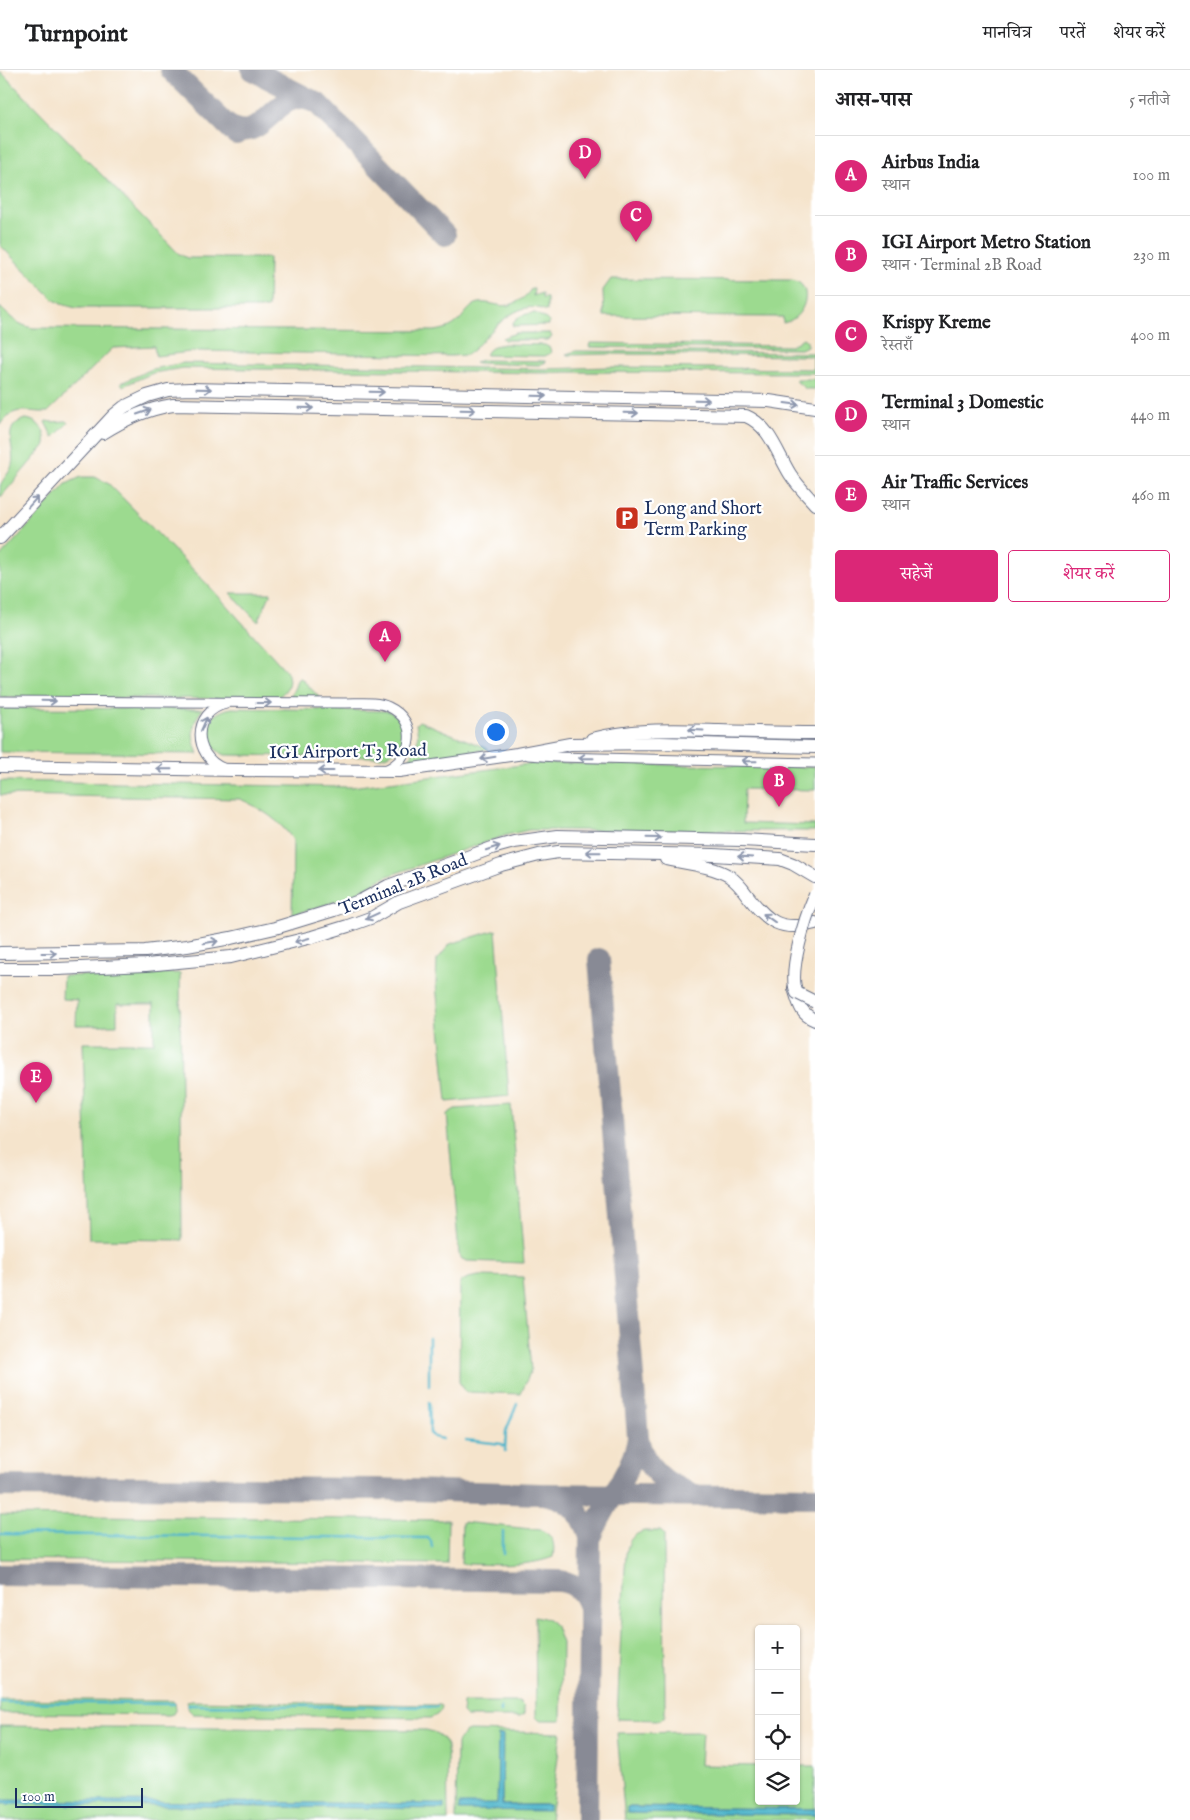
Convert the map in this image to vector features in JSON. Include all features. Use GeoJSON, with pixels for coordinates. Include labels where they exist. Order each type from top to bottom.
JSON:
{"type":"FeatureCollection","features":[{"type":"Feature","properties":{"kind":"main road"},"geometry":{"type":"LineString","coordinates":[[0,538],[113,416],[124,408],[156,393],[179,389],[769,401],[815,408]]}},
{"type":"Feature","properties":{"kind":"main road"},"geometry":{"type":"LineString","coordinates":[[87,444],[130,417],[151,409],[174,405],[736,415],[746,416],[760,424],[771,438],[798,486],[815,504]]}},
{"type":"Feature","properties":{"kind":"main road"},"geometry":{"type":"LineString","coordinates":[[570,744],[621,732],[645,730],[682,729],[815,733]]}},
{"type":"Feature","properties":{"kind":"main road","name":"IGI Airport T3 Road"},"geometry":{"type":"LineString","coordinates":[[0,766],[376,771],[432,767],[570,744],[660,743],[815,747]]}},
{"type":"Feature","properties":{"kind":"main road","name":"Terminal 2B Road"},"geometry":{"type":"LineString","coordinates":[[0,953],[145,951],[187,946],[275,928],[362,900],[388,886],[483,851],[534,838],[558,836],[742,840],[815,844]]}},
{"type":"Feature","properties":{"kind":"main road","name":"Terminal 2B Road"},"geometry":{"type":"LineString","coordinates":[[0,969],[58,969],[186,962],[231,956],[348,926],[372,917],[399,902],[520,859],[558,852],[733,856],[780,860],[794,864],[815,877]]}},
{"type":"Feature","properties":{"kind":"main road"},"geometry":{"type":"LineString","coordinates":[[642,853],[718,871],[727,875],[739,885],[763,914],[779,925],[797,926],[815,923]]}},
{"type":"Feature","properties":{"kind":"main road"},"geometry":{"type":"LineString","coordinates":[[815,895],[801,934],[794,975],[794,988],[801,1010],[808,1017],[815,1020]]}},
{"type":"Feature","properties":{"kind":"main road"},"geometry":{"type":"LineString","coordinates":[[334,910],[344,912],[348,926]]}},
{"type":"Feature","properties":{"kind":"main road"},"geometry":{"type":"LineString","coordinates":[[794,988],[800,996],[815,1002]]}},
{"type":"Feature","properties":{"kind":"street"},"geometry":{"type":"LineString","coordinates":[[0,701],[346,703],[386,705],[404,718],[410,737],[408,748],[403,757],[391,767],[376,771]]}},
{"type":"Feature","properties":{"kind":"street"},"geometry":{"type":"LineString","coordinates":[[234,703],[222,705],[212,711],[204,720],[200,731],[200,742],[204,753],[212,762],[222,768],[234,770]]}},
{"type":"Feature","properties":{"kind":"street"},"geometry":{"type":"LineString","coordinates":[[517,754],[556,758],[815,762]]}},
{"type":"Feature","properties":{"kind":"green space"},"geometry":{"type":"Polygon","coordinates":[[[0,71],[179,254],[187,258],[269,258],[268,308],[76,308],[61,304],[53,299],[0,245],[0,71]]]}},
{"type":"Feature","properties":{"kind":"green space"},"geometry":{"type":"Polygon","coordinates":[[[611,279],[792,280],[804,288],[805,302],[797,315],[783,323],[783,317],[604,316],[603,290],[611,279]]]}},
{"type":"Feature","properties":{"kind":"green space"},"geometry":{"type":"Polygon","coordinates":[[[531,289],[534,289],[533,296],[542,293],[542,298],[547,298],[547,311],[525,308],[515,312],[505,318],[466,355],[199,351],[156,356],[154,346],[113,348],[48,412],[16,412],[5,418],[0,425],[0,307],[15,321],[33,328],[434,331],[454,325],[475,304],[484,303],[503,306],[513,304],[525,296],[531,289]]]}},
{"type":"Feature","properties":{"kind":"green space"},"geometry":{"type":"Polygon","coordinates":[[[535,313],[546,319],[549,325],[513,326],[514,321],[519,317],[535,313]]]}},
{"type":"Feature","properties":{"kind":"green space"},"geometry":{"type":"Polygon","coordinates":[[[516,333],[550,333],[552,337],[548,340],[504,340],[502,338],[516,333]]]}},
{"type":"Feature","properties":{"kind":"green space"},"geometry":{"type":"Polygon","coordinates":[[[803,338],[807,341],[807,346],[801,349],[589,347],[590,343],[791,346],[803,338]]]}},
{"type":"Feature","properties":{"kind":"green space"},"geometry":{"type":"Polygon","coordinates":[[[504,344],[545,345],[550,348],[551,353],[545,356],[485,354],[494,346],[504,344]]]}},
{"type":"Feature","properties":{"kind":"green space"},"geometry":{"type":"Polygon","coordinates":[[[576,351],[815,353],[815,373],[546,373],[183,368],[153,373],[123,386],[121,383],[152,369],[183,363],[546,369],[610,367],[813,369],[813,356],[566,354],[576,351]]]}},
{"type":"Feature","properties":{"kind":"green space"},"geometry":{"type":"Polygon","coordinates":[[[483,360],[546,362],[539,365],[475,362],[483,360]]]}},
{"type":"Feature","properties":{"kind":"green space"},"geometry":{"type":"Polygon","coordinates":[[[796,379],[815,379],[815,389],[806,389],[796,379]]]}},
{"type":"Feature","properties":{"kind":"green space"},"geometry":{"type":"Polygon","coordinates":[[[25,419],[38,424],[45,436],[45,445],[0,498],[0,486],[12,465],[11,432],[17,423],[25,419]]]}},
{"type":"Feature","properties":{"kind":"green space"},"geometry":{"type":"Polygon","coordinates":[[[46,421],[66,421],[68,423],[53,438],[46,421]]]}},
{"type":"Feature","properties":{"kind":"green space"},"geometry":{"type":"Polygon","coordinates":[[[81,477],[95,477],[109,484],[210,587],[287,672],[289,681],[287,688],[282,694],[274,699],[0,697],[0,557],[66,484],[81,477]]]}},
{"type":"Feature","properties":{"kind":"green space"},"geometry":{"type":"Polygon","coordinates":[[[230,593],[271,593],[258,622],[230,593]]]}},
{"type":"Feature","properties":{"kind":"green space"},"geometry":{"type":"Polygon","coordinates":[[[299,678],[301,678],[319,699],[289,699],[299,678]]]}},
{"type":"Feature","properties":{"kind":"green space"},"geometry":{"type":"Polygon","coordinates":[[[0,708],[203,709],[196,719],[193,730],[198,754],[0,752],[0,708]]]}},
{"type":"Feature","properties":{"kind":"green space"},"geometry":{"type":"Polygon","coordinates":[[[232,708],[388,711],[397,716],[402,722],[405,736],[403,743],[398,749],[381,757],[225,755],[210,743],[206,728],[214,716],[232,708]]]}},
{"type":"Feature","properties":{"kind":"green space"},"geometry":{"type":"Polygon","coordinates":[[[419,721],[489,749],[406,762],[417,744],[416,724],[419,721]]]}},
{"type":"Feature","properties":{"kind":"green space"},"geometry":{"type":"Polygon","coordinates":[[[537,763],[815,767],[815,790],[744,789],[743,823],[815,825],[815,831],[529,830],[507,835],[385,877],[347,898],[292,915],[293,840],[283,827],[269,816],[255,806],[240,799],[0,795],[0,781],[351,787],[537,763]]]}},
{"type":"Feature","properties":{"kind":"green space"},"geometry":{"type":"Polygon","coordinates":[[[496,930],[509,1096],[447,1102],[436,984],[437,960],[450,944],[496,930]]]}},
{"type":"Feature","properties":{"kind":"green space"},"geometry":{"type":"Polygon","coordinates":[[[180,973],[182,1240],[89,1239],[83,1043],[154,1043],[154,1004],[117,1004],[117,1025],[76,1025],[77,1000],[62,999],[63,976],[180,973]]]}},
{"type":"Feature","properties":{"kind":"green space"},"geometry":{"type":"Polygon","coordinates":[[[511,1105],[524,1263],[467,1261],[462,1259],[459,1254],[447,1114],[455,1109],[511,1105]]]}},
{"type":"Feature","properties":{"kind":"green space"},"geometry":{"type":"Polygon","coordinates":[[[479,1276],[523,1277],[531,1370],[521,1394],[466,1392],[459,1382],[460,1282],[479,1276]]]}},
{"type":"Feature","properties":{"kind":"green space"},"geometry":{"type":"Polygon","coordinates":[[[0,1515],[448,1520],[447,1564],[0,1559],[0,1515]]]}},
{"type":"Feature","properties":{"kind":"green space"},"geometry":{"type":"Polygon","coordinates":[[[462,1522],[541,1530],[549,1535],[553,1541],[553,1557],[519,1564],[461,1564],[462,1522]]]}},
{"type":"Feature","properties":{"kind":"green space"},"geometry":{"type":"Polygon","coordinates":[[[644,1531],[660,1531],[664,1534],[665,1716],[660,1720],[617,1719],[626,1554],[631,1540],[644,1531]]]}},
{"type":"Feature","properties":{"kind":"green space"},"geometry":{"type":"Polygon","coordinates":[[[535,1616],[549,1619],[556,1627],[562,1643],[561,1720],[539,1720],[536,1717],[535,1616]]]}},
{"type":"Feature","properties":{"kind":"green space"},"geometry":{"type":"Polygon","coordinates":[[[0,1699],[173,1701],[176,1708],[173,1714],[169,1715],[0,1713],[0,1699]]]}},
{"type":"Feature","properties":{"kind":"green space"},"geometry":{"type":"Polygon","coordinates":[[[187,1702],[442,1706],[438,1714],[430,1718],[193,1714],[187,1708],[187,1702]]]}},
{"type":"Feature","properties":{"kind":"green space"},"geometry":{"type":"Polygon","coordinates":[[[519,1702],[524,1707],[524,1714],[520,1717],[466,1717],[462,1713],[463,1703],[519,1702]]]}},
{"type":"Feature","properties":{"kind":"green space"},"geometry":{"type":"Polygon","coordinates":[[[0,1726],[426,1730],[439,1735],[447,1746],[448,1820],[0,1820],[0,1726]]]}},
{"type":"Feature","properties":{"kind":"green space"},"geometry":{"type":"Polygon","coordinates":[[[469,1731],[561,1733],[550,1820],[456,1820],[457,1743],[464,1733],[469,1731]],[[502,1735],[497,1805],[502,1805],[502,1735]]]}},
{"type":"Feature","properties":{"kind":"green space"},"geometry":{"type":"Polygon","coordinates":[[[702,1732],[700,1765],[755,1766],[755,1805],[800,1805],[800,1766],[815,1766],[815,1809],[628,1807],[627,1813],[815,1815],[815,1820],[625,1820],[617,1733],[702,1732]]]}},
{"type":"Feature","properties":{"kind":"water"},"geometry":{"type":"Polygon","coordinates":[[[498,1735],[503,1735],[502,1805],[549,1805],[549,1811],[459,1810],[459,1804],[497,1804],[498,1735]]]}},
{"type":"Feature","properties":{"kind":"water"},"geometry":{"type":"Polygon","coordinates":[[[0,1800],[444,1804],[444,1809],[0,1804],[0,1800]]]}},
{"type":"Feature","properties":{"kind":"water"},"geometry":{"type":"Polygon","coordinates":[[[627,1807],[815,1809],[815,1815],[627,1813],[627,1807]]]}},
{"type":"Feature","properties":{"kind":"waterway"},"geometry":{"type":"LineString","coordinates":[[429,1338],[429,1386]]}},
{"type":"Feature","properties":{"kind":"waterway"},"geometry":{"type":"LineString","coordinates":[[429,1402],[430,1433],[434,1437],[442,1439]]}},
{"type":"Feature","properties":{"kind":"waterway"},"geometry":{"type":"LineString","coordinates":[[505,1451],[506,1431],[517,1404]]}},
{"type":"Feature","properties":{"kind":"waterway"},"geometry":{"type":"LineString","coordinates":[[466,1440],[502,1444],[504,1446]]}},
{"type":"Feature","properties":{"kind":"waterway"},"geometry":{"type":"LineString","coordinates":[[503,1532],[503,1554]]}},
{"type":"Feature","properties":{"kind":"waterway"},"geometry":{"type":"LineString","coordinates":[[0,1534],[428,1538],[431,1541],[432,1547]]}},
{"type":"Feature","properties":{"kind":"waterway"},"geometry":{"type":"LineString","coordinates":[[0,1702],[174,1704]]}},
{"type":"Feature","properties":{"kind":"waterway"},"geometry":{"type":"LineString","coordinates":[[188,1705],[437,1707]]}},
{"type":"Feature","properties":{"kind":"waterway"},"geometry":{"type":"LineString","coordinates":[[501,1707],[501,1712]]}},
{"type":"Feature","properties":{"kind":"taxiway"},"geometry":{"type":"LineString","coordinates":[[171,70],[236,134]]}},
{"type":"Feature","properties":{"kind":"taxiway"},"geometry":{"type":"LineString","coordinates":[[252,70],[317,103],[445,235]]}},
{"type":"Feature","properties":{"kind":"taxiway"},"geometry":{"type":"LineString","coordinates":[[226,124],[239,130],[250,130],[288,102],[299,99],[312,101]]}},
{"type":"Feature","properties":{"kind":"taxiway"},"geometry":{"type":"LineString","coordinates":[[592,1535],[632,1460],[638,1437],[599,959]]}},
{"type":"Feature","properties":{"kind":"taxiway"},"geometry":{"type":"LineString","coordinates":[[638,1437],[644,1457],[657,1473],[673,1485],[692,1494]]}},
{"type":"Feature","properties":{"kind":"taxiway"},"geometry":{"type":"LineString","coordinates":[[0,1486],[377,1489],[540,1494],[815,1497]]}},
{"type":"Feature","properties":{"kind":"taxiway"},"geometry":{"type":"LineString","coordinates":[[548,1495],[569,1504],[580,1515],[590,1536],[587,1820]]}},
{"type":"Feature","properties":{"kind":"taxiway"},"geometry":{"type":"LineString","coordinates":[[0,1575],[560,1581],[571,1584],[580,1591],[590,1612]]}},
{"type":"Feature","properties":{"kind":"place","name":"Terminal 3 Domestic"},"geometry":{"type":"Point","coordinates":[585,179]}},
{"type":"Feature","properties":{"kind":"place","name":"Krispy Kreme"},"geometry":{"type":"Point","coordinates":[636,242]}},
{"type":"Feature","properties":{"kind":"place","name":"Long and Short Term Parking"},"geometry":{"type":"Point","coordinates":[627,518]}},
{"type":"Feature","properties":{"kind":"place","name":"Airbus India"},"geometry":{"type":"Point","coordinates":[385,662]}},
{"type":"Feature","properties":{"kind":"place","name":"IGI Airport Metro Station"},"geometry":{"type":"Point","coordinates":[779,807]}},
{"type":"Feature","properties":{"kind":"place","name":"Air Traffic Services"},"geometry":{"type":"Point","coordinates":[36,1103]}}]}
